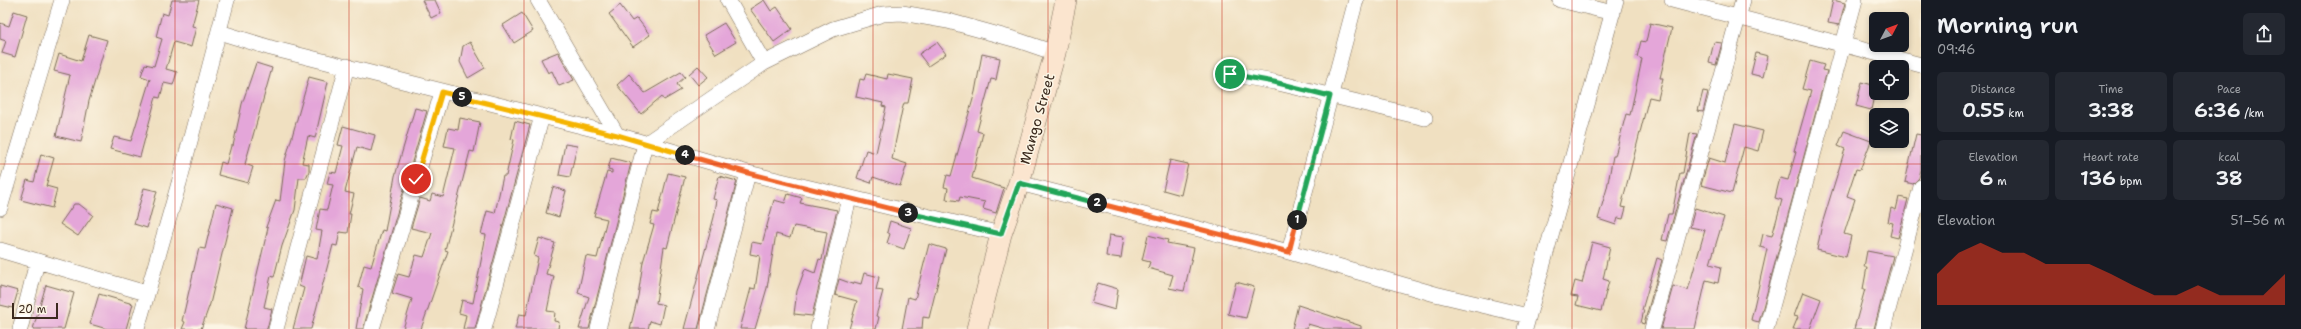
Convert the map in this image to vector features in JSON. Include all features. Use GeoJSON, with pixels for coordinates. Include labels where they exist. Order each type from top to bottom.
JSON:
{"type":"FeatureCollection","features":[{"type":"Feature","properties":{"kind":"main road","name":"Mango Street"},"geometry":{"type":"LineString","coordinates":[[977,329],[1001,234],[1019,183],[1055,53],[1066,0]]}},
{"type":"Feature","properties":{"kind":"street"},"geometry":{"type":"LineString","coordinates":[[0,208],[62,0]]}},
{"type":"Feature","properties":{"kind":"street"},"geometry":{"type":"LineString","coordinates":[[137,329],[146,293],[179,183],[227,0]]}},
{"type":"Feature","properties":{"kind":"street"},"geometry":{"type":"LineString","coordinates":[[538,0],[617,135]]}},
{"type":"Feature","properties":{"kind":"street"},"geometry":{"type":"LineString","coordinates":[[728,0],[764,63]]}},
{"type":"Feature","properties":{"kind":"street"},"geometry":{"type":"LineString","coordinates":[[893,0],[902,13]]}},
{"type":"Feature","properties":{"kind":"street"},"geometry":{"type":"LineString","coordinates":[[1289,252],[1356,0]]}},
{"type":"Feature","properties":{"kind":"street"},"geometry":{"type":"LineString","coordinates":[[1019,183],[1289,252],[1435,294],[1526,323],[1614,6],[1560,0]]}},
{"type":"Feature","properties":{"kind":"street"},"geometry":{"type":"LineString","coordinates":[[1672,0],[1921,65]]}},
{"type":"Feature","properties":{"kind":"street"},"geometry":{"type":"LineString","coordinates":[[1652,329],[1743,0]]}},
{"type":"Feature","properties":{"kind":"street"},"geometry":{"type":"LineString","coordinates":[[1766,329],[1855,0]]}},
{"type":"Feature","properties":{"kind":"street"},"geometry":{"type":"LineString","coordinates":[[598,329],[645,144],[764,63],[832,30],[859,20],[882,14],[902,13],[948,21],[1017,40],[1055,53]]}},
{"type":"Feature","properties":{"kind":"street"},"geometry":{"type":"LineString","coordinates":[[219,32],[270,48],[348,66],[442,92],[617,135],[748,173],[1001,234]]}},
{"type":"Feature","properties":{"kind":"street"},"geometry":{"type":"LineString","coordinates":[[276,329],[348,66]]}},
{"type":"Feature","properties":{"kind":"street"},"geometry":{"type":"LineString","coordinates":[[1230,74],[1274,82],[1425,118]]}},
{"type":"Feature","properties":{"kind":"street"},"geometry":{"type":"LineString","coordinates":[[372,329],[442,92]]}},
{"type":"Feature","properties":{"kind":"street"},"geometry":{"type":"LineString","coordinates":[[484,329],[542,116]]}},
{"type":"Feature","properties":{"kind":"street"},"geometry":{"type":"LineString","coordinates":[[707,329],[748,173]]}},
{"type":"Feature","properties":{"kind":"street"},"geometry":{"type":"LineString","coordinates":[[1882,329],[1921,187]]}},
{"type":"Feature","properties":{"kind":"street"},"geometry":{"type":"LineString","coordinates":[[818,329],[849,198]]}},
{"type":"Feature","properties":{"kind":"street"},"geometry":{"type":"LineString","coordinates":[[0,250],[146,293]]}},
{"type":"Feature","properties":{"kind":"street"},"geometry":{"type":"LineString","coordinates":[[20,329],[37,262]]}},
{"type":"Feature","properties":{"kind":"building"},"geometry":{"type":"Polygon","coordinates":[[[172,0],[199,0],[192,26],[196,27],[191,47],[174,42],[166,69],[177,72],[173,85],[164,83],[160,98],[156,97],[140,157],[110,149],[114,137],[131,141],[150,79],[141,76],[145,64],[154,66],[162,39],[156,37],[162,13],[168,15],[172,0]]]}},
{"type":"Feature","properties":{"kind":"building"},"geometry":{"type":"Polygon","coordinates":[[[422,0],[435,0],[441,13],[431,18],[422,0]]]}},
{"type":"Feature","properties":{"kind":"building"},"geometry":{"type":"Polygon","coordinates":[[[764,0],[771,11],[777,7],[792,29],[774,42],[750,9],[764,0]]]}},
{"type":"Feature","properties":{"kind":"building"},"geometry":{"type":"Polygon","coordinates":[[[1833,0],[1845,3],[1839,25],[1828,23],[1833,0]]]}},
{"type":"Feature","properties":{"kind":"building"},"geometry":{"type":"Polygon","coordinates":[[[620,5],[632,21],[637,18],[650,35],[633,47],[609,14],[620,5]]]}},
{"type":"Feature","properties":{"kind":"building"},"geometry":{"type":"Polygon","coordinates":[[[14,11],[27,15],[15,57],[2,53],[6,41],[0,39],[0,23],[9,26],[14,11]]]}},
{"type":"Feature","properties":{"kind":"building"},"geometry":{"type":"Polygon","coordinates":[[[522,13],[533,31],[514,43],[503,25],[522,13]]]}},
{"type":"Feature","properties":{"kind":"building"},"geometry":{"type":"Polygon","coordinates":[[[724,23],[736,42],[716,54],[704,35],[724,23]]]}},
{"type":"Feature","properties":{"kind":"building"},"geometry":{"type":"Polygon","coordinates":[[[1650,23],[1672,28],[1660,78],[1663,78],[1658,99],[1649,97],[1621,207],[1626,208],[1623,219],[1618,218],[1616,225],[1598,219],[1607,188],[1613,156],[1615,156],[1626,114],[1630,115],[1642,59],[1637,57],[1641,41],[1646,42],[1650,23]]]}},
{"type":"Feature","properties":{"kind":"building"},"geometry":{"type":"Polygon","coordinates":[[[89,35],[107,40],[89,101],[81,142],[56,136],[70,75],[54,71],[59,54],[81,61],[89,35]]]}},
{"type":"Feature","properties":{"kind":"building"},"geometry":{"type":"Polygon","coordinates":[[[470,42],[485,68],[468,78],[460,62],[463,46],[470,42]]]}},
{"type":"Feature","properties":{"kind":"building"},"geometry":{"type":"Polygon","coordinates":[[[937,42],[946,54],[928,66],[919,54],[937,42]]]}},
{"type":"Feature","properties":{"kind":"building"},"geometry":{"type":"Polygon","coordinates":[[[1714,42],[1722,43],[1716,65],[1709,63],[1714,42]]]}},
{"type":"Feature","properties":{"kind":"building"},"geometry":{"type":"Polygon","coordinates":[[[558,52],[574,80],[559,86],[552,71],[548,73],[541,59],[558,52]]]}},
{"type":"Feature","properties":{"kind":"building"},"geometry":{"type":"Polygon","coordinates":[[[1756,53],[1768,56],[1763,77],[1751,74],[1756,53]]]}},
{"type":"Feature","properties":{"kind":"building"},"geometry":{"type":"Polygon","coordinates":[[[982,54],[1000,58],[996,80],[991,79],[977,131],[983,133],[972,178],[1004,188],[996,213],[983,209],[985,202],[960,197],[959,201],[946,199],[948,188],[944,187],[947,175],[951,176],[975,92],[982,54]]]}},
{"type":"Feature","properties":{"kind":"building"},"geometry":{"type":"Polygon","coordinates":[[[1810,61],[1824,65],[1822,70],[1827,71],[1759,322],[1751,320],[1767,249],[1760,247],[1763,234],[1772,236],[1782,200],[1775,198],[1780,178],[1788,180],[1796,152],[1794,151],[1811,91],[1802,89],[1810,61]]]}},
{"type":"Feature","properties":{"kind":"building"},"geometry":{"type":"Polygon","coordinates":[[[256,63],[272,68],[245,164],[253,167],[248,183],[218,175],[221,162],[226,164],[231,146],[233,146],[242,104],[256,63]]]}},
{"type":"Feature","properties":{"kind":"building"},"geometry":{"type":"Polygon","coordinates":[[[698,66],[708,77],[698,85],[689,74],[698,66]]]}},
{"type":"Feature","properties":{"kind":"building"},"geometry":{"type":"Polygon","coordinates":[[[681,72],[685,77],[677,84],[681,90],[664,100],[662,96],[641,114],[617,85],[629,74],[645,93],[681,72]]]}},
{"type":"Feature","properties":{"kind":"building"},"geometry":{"type":"Polygon","coordinates":[[[866,74],[887,79],[888,74],[913,79],[908,103],[904,103],[902,110],[892,159],[907,164],[900,186],[873,177],[871,183],[857,178],[866,150],[876,153],[886,107],[882,106],[883,103],[856,97],[860,79],[864,80],[866,74]]]}},
{"type":"Feature","properties":{"kind":"building"},"geometry":{"type":"Polygon","coordinates":[[[309,77],[328,82],[315,138],[308,136],[302,163],[309,164],[309,171],[306,178],[299,178],[295,210],[282,246],[274,277],[271,276],[264,307],[272,309],[267,329],[244,329],[268,228],[266,227],[276,200],[280,201],[285,161],[309,77]]]}},
{"type":"Feature","properties":{"kind":"building"},"geometry":{"type":"Polygon","coordinates":[[[1862,82],[1869,84],[1869,100],[1873,100],[1871,108],[1869,108],[1869,109],[1856,106],[1862,82]]]}},
{"type":"Feature","properties":{"kind":"building"},"geometry":{"type":"Polygon","coordinates":[[[1703,91],[1708,92],[1703,112],[1698,111],[1703,91]]]}},
{"type":"Feature","properties":{"kind":"building"},"geometry":{"type":"Polygon","coordinates":[[[415,108],[427,111],[363,329],[356,329],[363,289],[358,287],[364,265],[371,267],[382,230],[385,231],[395,176],[415,108]]]}},
{"type":"Feature","properties":{"kind":"building"},"geometry":{"type":"Polygon","coordinates":[[[460,118],[480,122],[474,152],[470,151],[445,250],[448,251],[421,329],[403,329],[412,299],[392,293],[398,274],[409,277],[416,255],[424,257],[432,233],[411,228],[420,198],[430,201],[432,194],[443,197],[455,148],[444,146],[448,128],[458,130],[460,118]]]}},
{"type":"Feature","properties":{"kind":"building"},"geometry":{"type":"Polygon","coordinates":[[[515,121],[530,125],[475,329],[463,329],[466,315],[459,313],[462,300],[473,303],[486,235],[481,234],[487,211],[495,213],[503,176],[506,176],[514,140],[511,139],[515,121]]]}},
{"type":"Feature","properties":{"kind":"building"},"geometry":{"type":"Polygon","coordinates":[[[1735,124],[1763,131],[1758,151],[1744,147],[1732,193],[1701,185],[1709,158],[1725,163],[1735,124]]]}},
{"type":"Feature","properties":{"kind":"building"},"geometry":{"type":"Polygon","coordinates":[[[343,126],[375,135],[371,151],[357,147],[345,192],[354,194],[349,214],[351,214],[348,233],[340,232],[337,246],[333,245],[311,329],[293,329],[304,288],[299,286],[306,256],[317,259],[322,231],[316,230],[320,209],[327,210],[333,185],[327,184],[330,172],[336,173],[343,146],[338,145],[343,126]]]}},
{"type":"Feature","properties":{"kind":"building"},"geometry":{"type":"Polygon","coordinates":[[[1844,131],[1869,140],[1869,146],[1860,170],[1856,169],[1847,196],[1855,199],[1844,234],[1851,236],[1846,257],[1817,250],[1822,224],[1845,149],[1838,146],[1844,131]]]}},
{"type":"Feature","properties":{"kind":"building"},"geometry":{"type":"Polygon","coordinates":[[[1690,133],[1697,134],[1667,241],[1662,240],[1668,214],[1672,214],[1680,173],[1683,173],[1690,133]]]}},
{"type":"Feature","properties":{"kind":"building"},"geometry":{"type":"Polygon","coordinates":[[[1916,134],[1921,135],[1921,169],[1919,178],[1913,184],[1905,182],[1916,134]]]}},
{"type":"Feature","properties":{"kind":"building"},"geometry":{"type":"Polygon","coordinates":[[[565,144],[577,146],[570,177],[559,175],[565,144]]]}},
{"type":"Feature","properties":{"kind":"building"},"geometry":{"type":"Polygon","coordinates":[[[41,154],[54,158],[46,186],[57,189],[52,208],[21,200],[27,180],[34,182],[41,154]]]}},
{"type":"Feature","properties":{"kind":"building"},"geometry":{"type":"Polygon","coordinates":[[[611,158],[631,163],[589,329],[579,329],[589,297],[578,293],[586,256],[597,258],[607,219],[594,216],[607,172],[612,173],[612,170],[608,169],[611,158]]]}},
{"type":"Feature","properties":{"kind":"building"},"geometry":{"type":"Polygon","coordinates":[[[1170,160],[1188,164],[1181,195],[1163,190],[1170,160]]]}},
{"type":"Feature","properties":{"kind":"building"},"geometry":{"type":"Polygon","coordinates":[[[668,173],[685,177],[667,248],[664,247],[656,303],[664,305],[660,324],[650,321],[648,329],[630,329],[638,296],[643,262],[654,225],[650,224],[653,212],[658,213],[668,173]]]}},
{"type":"Feature","properties":{"kind":"building"},"geometry":{"type":"Polygon","coordinates":[[[719,176],[737,181],[698,329],[684,329],[714,217],[717,200],[713,199],[719,176]]]}},
{"type":"Feature","properties":{"kind":"building"},"geometry":{"type":"Polygon","coordinates":[[[553,187],[566,191],[559,217],[546,213],[553,187]]]}},
{"type":"Feature","properties":{"kind":"building"},"geometry":{"type":"Polygon","coordinates":[[[144,188],[157,191],[147,228],[134,224],[144,188]]]}},
{"type":"Feature","properties":{"kind":"building"},"geometry":{"type":"Polygon","coordinates":[[[788,194],[802,198],[800,203],[837,210],[812,316],[794,314],[797,291],[805,269],[815,273],[819,259],[822,260],[827,232],[794,226],[790,238],[776,234],[767,288],[755,329],[740,329],[751,288],[755,289],[760,256],[750,254],[752,242],[762,244],[774,200],[785,203],[788,194]]]}},
{"type":"Feature","properties":{"kind":"building"},"geometry":{"type":"Polygon","coordinates":[[[1899,197],[1908,199],[1898,238],[1890,236],[1893,223],[1888,222],[1891,208],[1896,210],[1899,197]]]}},
{"type":"Feature","properties":{"kind":"building"},"geometry":{"type":"Polygon","coordinates":[[[216,203],[233,208],[210,304],[201,329],[182,329],[185,322],[182,321],[199,248],[205,249],[216,203]]]}},
{"type":"Feature","properties":{"kind":"building"},"geometry":{"type":"Polygon","coordinates":[[[74,204],[79,204],[93,215],[78,236],[60,224],[74,204]]]}},
{"type":"Feature","properties":{"kind":"building"},"geometry":{"type":"Polygon","coordinates":[[[1695,208],[1724,217],[1710,264],[1721,267],[1718,283],[1706,280],[1695,329],[1661,329],[1673,286],[1688,290],[1705,230],[1690,227],[1695,208]]]}},
{"type":"Feature","properties":{"kind":"building"},"geometry":{"type":"Polygon","coordinates":[[[890,221],[911,228],[904,249],[887,243],[890,234],[887,232],[890,221]]]}},
{"type":"Feature","properties":{"kind":"building"},"geometry":{"type":"Polygon","coordinates":[[[1109,235],[1124,237],[1121,258],[1106,256],[1109,235]]]}},
{"type":"Feature","properties":{"kind":"building"},"geometry":{"type":"Polygon","coordinates":[[[1148,235],[1168,240],[1167,243],[1194,248],[1184,291],[1169,288],[1173,275],[1148,268],[1150,262],[1142,260],[1148,235]]]}},
{"type":"Feature","properties":{"kind":"building"},"geometry":{"type":"Polygon","coordinates":[[[539,238],[555,243],[546,274],[554,276],[547,311],[555,312],[554,321],[559,322],[558,329],[515,329],[519,314],[526,315],[538,258],[534,256],[539,238]]]}},
{"type":"Feature","properties":{"kind":"building"},"geometry":{"type":"Polygon","coordinates":[[[1592,242],[1610,247],[1603,279],[1609,281],[1601,311],[1576,305],[1578,297],[1571,296],[1575,281],[1582,283],[1592,242]]]}},
{"type":"Feature","properties":{"kind":"building"},"geometry":{"type":"Polygon","coordinates":[[[929,244],[946,249],[929,318],[923,317],[922,329],[902,329],[908,297],[915,299],[929,244]]]}},
{"type":"Feature","properties":{"kind":"building"},"geometry":{"type":"Polygon","coordinates":[[[1867,251],[1893,256],[1874,329],[1854,329],[1865,289],[1863,289],[1867,267],[1864,267],[1867,251]]]}},
{"type":"Feature","properties":{"kind":"building"},"geometry":{"type":"Polygon","coordinates":[[[1657,258],[1662,260],[1644,324],[1641,323],[1644,310],[1642,310],[1657,258]]]}},
{"type":"Feature","properties":{"kind":"building"},"geometry":{"type":"Polygon","coordinates":[[[864,273],[879,277],[876,290],[883,291],[876,316],[879,317],[876,329],[849,329],[857,301],[835,295],[839,279],[853,284],[854,282],[861,284],[864,273]]]}},
{"type":"Feature","properties":{"kind":"building"},"geometry":{"type":"Polygon","coordinates":[[[1236,282],[1254,287],[1246,318],[1228,314],[1236,282]]]}},
{"type":"Feature","properties":{"kind":"building"},"geometry":{"type":"Polygon","coordinates":[[[1098,283],[1118,289],[1115,310],[1091,303],[1098,283]]]}},
{"type":"Feature","properties":{"kind":"building"},"geometry":{"type":"Polygon","coordinates":[[[46,285],[74,293],[64,329],[33,329],[46,285]]]}},
{"type":"Feature","properties":{"kind":"building"},"geometry":{"type":"Polygon","coordinates":[[[0,286],[18,291],[13,308],[0,305],[0,286]]]}},
{"type":"Feature","properties":{"kind":"building"},"geometry":{"type":"Polygon","coordinates":[[[1803,292],[1821,299],[1810,329],[1793,329],[1798,317],[1794,316],[1803,292]]]}},
{"type":"Feature","properties":{"kind":"building"},"geometry":{"type":"Polygon","coordinates":[[[99,294],[133,304],[126,329],[107,329],[90,324],[99,294]]]}},
{"type":"Feature","properties":{"kind":"building"},"geometry":{"type":"Polygon","coordinates":[[[1298,305],[1361,326],[1361,329],[1325,329],[1308,324],[1307,329],[1292,329],[1298,305]]]}},
{"type":"Feature","properties":{"kind":"route"},"geometry":{"type":"LineString","coordinates":[[416,179],[442,92],[617,135],[748,173],[933,219],[1001,234],[1019,183],[1289,252],[1330,96],[1274,82],[1230,74]]}}]}
